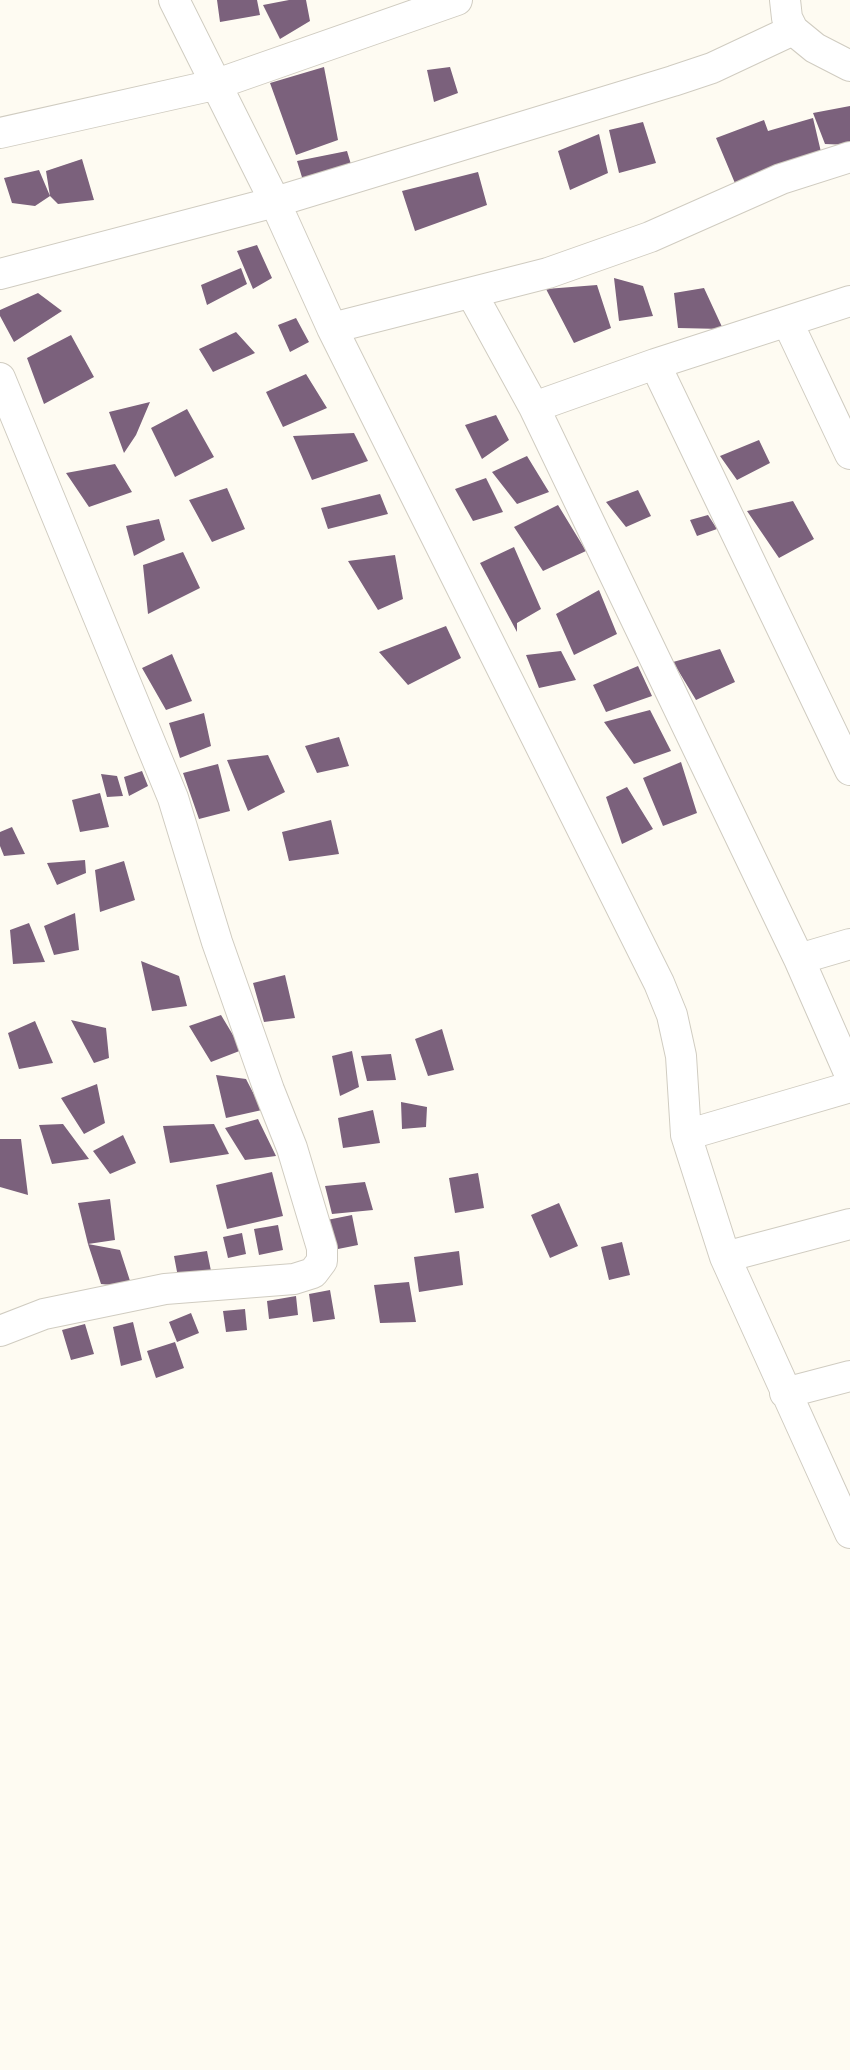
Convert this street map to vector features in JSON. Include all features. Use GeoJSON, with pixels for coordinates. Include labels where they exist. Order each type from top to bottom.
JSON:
{"type":"FeatureCollection","features":[{"type":"Feature","properties":{"kind":"street"},"geometry":{"type":"LineString","coordinates":[[174,0],[275,202],[332,328],[659,983],[672,1015],[681,1056],[686,1135],[725,1257],[850,1533]]}},
{"type":"Feature","properties":{"kind":"street"},"geometry":{"type":"LineString","coordinates":[[0,133],[214,85],[457,0]]}},
{"type":"Feature","properties":{"kind":"street"},"geometry":{"type":"LineString","coordinates":[[785,0],[787,18],[793,30],[815,48],[850,66]]}},
{"type":"Feature","properties":{"kind":"street"},"geometry":{"type":"LineString","coordinates":[[0,274],[275,202],[712,68],[793,30]]}},
{"type":"Feature","properties":{"kind":"street"},"geometry":{"type":"LineString","coordinates":[[332,328],[548,273],[650,237],[781,179],[850,157]]}},
{"type":"Feature","properties":{"kind":"street"},"geometry":{"type":"LineString","coordinates":[[472,294],[534,407],[799,959],[850,1075]]}},
{"type":"Feature","properties":{"kind":"street"},"geometry":{"type":"LineString","coordinates":[[534,407],[850,301]]}},
{"type":"Feature","properties":{"kind":"street"},"geometry":{"type":"LineString","coordinates":[[788,323],[850,454]]}},
{"type":"Feature","properties":{"kind":"street"},"geometry":{"type":"LineString","coordinates":[[655,364],[850,770]]}},
{"type":"Feature","properties":{"kind":"street"},"geometry":{"type":"LineString","coordinates":[[0,1331],[44,1314],[165,1289],[294,1279],[313,1273],[322,1261],[322,1248],[292,1148],[217,942],[173,798],[133,696],[4,398]]}},
{"type":"Feature","properties":{"kind":"street"},"geometry":{"type":"LineString","coordinates":[[799,959],[850,944]]}},
{"type":"Feature","properties":{"kind":"street"},"geometry":{"type":"LineString","coordinates":[[686,1135],[850,1087]]}},
{"type":"Feature","properties":{"kind":"street"},"geometry":{"type":"LineString","coordinates":[[725,1257],[850,1224]]}},
{"type":"Feature","properties":{"kind":"street"},"geometry":{"type":"LineString","coordinates":[[785,1393],[850,1376]]}},
{"type":"Feature","properties":{"kind":"building"},"geometry":{"type":"Polygon","coordinates":[[[217,0],[257,0],[260,15],[220,22],[217,0]]]}},
{"type":"Feature","properties":{"kind":"building"},"geometry":{"type":"Polygon","coordinates":[[[306,0],[310,21],[280,39],[263,5],[306,0]]]}},
{"type":"Feature","properties":{"kind":"building"},"geometry":{"type":"Polygon","coordinates":[[[324,67],[338,140],[296,155],[270,83],[324,67]]]}},
{"type":"Feature","properties":{"kind":"building"},"geometry":{"type":"Polygon","coordinates":[[[450,67],[458,93],[434,102],[427,70],[450,67]]]}},
{"type":"Feature","properties":{"kind":"building"},"geometry":{"type":"Polygon","coordinates":[[[850,106],[850,145],[825,144],[813,113],[850,106]]]}},
{"type":"Feature","properties":{"kind":"building"},"geometry":{"type":"Polygon","coordinates":[[[813,118],[821,152],[737,188],[716,138],[764,120],[768,131],[813,118]]]}},
{"type":"Feature","properties":{"kind":"building"},"geometry":{"type":"Polygon","coordinates":[[[643,122],[656,163],[619,173],[609,130],[643,122]]]}},
{"type":"Feature","properties":{"kind":"building"},"geometry":{"type":"Polygon","coordinates":[[[599,134],[608,173],[570,190],[558,151],[599,134]]]}},
{"type":"Feature","properties":{"kind":"building"},"geometry":{"type":"Polygon","coordinates":[[[347,151],[353,171],[305,187],[297,161],[347,151]]]}},
{"type":"Feature","properties":{"kind":"building"},"geometry":{"type":"Polygon","coordinates":[[[82,159],[94,200],[58,204],[50,196],[46,171],[82,159]]]}},
{"type":"Feature","properties":{"kind":"building"},"geometry":{"type":"Polygon","coordinates":[[[39,170],[50,196],[35,206],[12,203],[4,178],[39,170]]]}},
{"type":"Feature","properties":{"kind":"building"},"geometry":{"type":"Polygon","coordinates":[[[478,172],[487,205],[415,231],[402,191],[478,172]]]}},
{"type":"Feature","properties":{"kind":"building"},"geometry":{"type":"Polygon","coordinates":[[[257,245],[272,278],[253,289],[237,251],[257,245]]]}},
{"type":"Feature","properties":{"kind":"building"},"geometry":{"type":"Polygon","coordinates":[[[241,268],[247,284],[207,305],[201,285],[241,268]]]}},
{"type":"Feature","properties":{"kind":"building"},"geometry":{"type":"Polygon","coordinates":[[[614,278],[643,286],[653,316],[619,321],[614,278]]]}},
{"type":"Feature","properties":{"kind":"building"},"geometry":{"type":"Polygon","coordinates":[[[597,285],[611,328],[574,343],[546,289],[597,285]]]}},
{"type":"Feature","properties":{"kind":"building"},"geometry":{"type":"Polygon","coordinates":[[[704,288],[723,329],[678,328],[674,293],[704,288]]]}},
{"type":"Feature","properties":{"kind":"building"},"geometry":{"type":"Polygon","coordinates":[[[38,293],[62,311],[14,342],[0,316],[0,310],[38,293]]]}},
{"type":"Feature","properties":{"kind":"building"},"geometry":{"type":"Polygon","coordinates":[[[296,318],[309,342],[290,352],[278,325],[296,318]]]}},
{"type":"Feature","properties":{"kind":"building"},"geometry":{"type":"Polygon","coordinates":[[[236,332],[255,353],[213,372],[199,349],[236,332]]]}},
{"type":"Feature","properties":{"kind":"building"},"geometry":{"type":"Polygon","coordinates":[[[71,335],[94,377],[44,404],[27,358],[71,335]]]}},
{"type":"Feature","properties":{"kind":"building"},"geometry":{"type":"Polygon","coordinates":[[[306,374],[327,408],[283,427],[266,392],[306,374]]]}},
{"type":"Feature","properties":{"kind":"building"},"geometry":{"type":"Polygon","coordinates":[[[150,402],[136,435],[124,453],[109,412],[150,402]]]}},
{"type":"Feature","properties":{"kind":"building"},"geometry":{"type":"Polygon","coordinates":[[[187,409],[214,457],[175,477],[151,428],[187,409]]]}},
{"type":"Feature","properties":{"kind":"building"},"geometry":{"type":"Polygon","coordinates":[[[496,415],[509,440],[482,459],[465,425],[496,415]]]}},
{"type":"Feature","properties":{"kind":"building"},"geometry":{"type":"Polygon","coordinates":[[[354,433],[368,461],[312,480],[293,436],[354,433]]]}},
{"type":"Feature","properties":{"kind":"building"},"geometry":{"type":"Polygon","coordinates":[[[759,440],[770,463],[737,480],[720,456],[759,440]]]}},
{"type":"Feature","properties":{"kind":"building"},"geometry":{"type":"Polygon","coordinates":[[[527,456],[549,492],[517,504],[492,472],[527,456]]]}},
{"type":"Feature","properties":{"kind":"building"},"geometry":{"type":"Polygon","coordinates":[[[115,464],[132,492],[89,507],[66,473],[115,464]]]}},
{"type":"Feature","properties":{"kind":"building"},"geometry":{"type":"Polygon","coordinates":[[[486,478],[503,512],[473,521],[455,489],[486,478]]]}},
{"type":"Feature","properties":{"kind":"building"},"geometry":{"type":"Polygon","coordinates":[[[227,488],[245,529],[212,542],[189,500],[227,488]]]}},
{"type":"Feature","properties":{"kind":"building"},"geometry":{"type":"Polygon","coordinates":[[[638,490],[651,516],[626,527],[606,502],[638,490]]]}},
{"type":"Feature","properties":{"kind":"building"},"geometry":{"type":"Polygon","coordinates":[[[380,494],[388,514],[328,529],[321,508],[380,494]]]}},
{"type":"Feature","properties":{"kind":"building"},"geometry":{"type":"Polygon","coordinates":[[[793,501],[814,539],[779,558],[747,511],[793,501]]]}},
{"type":"Feature","properties":{"kind":"building"},"geometry":{"type":"Polygon","coordinates":[[[558,505],[586,551],[543,571],[514,527],[558,505]]]}},
{"type":"Feature","properties":{"kind":"building"},"geometry":{"type":"Polygon","coordinates":[[[708,515],[717,529],[697,536],[690,520],[708,515]]]}},
{"type":"Feature","properties":{"kind":"building"},"geometry":{"type":"Polygon","coordinates":[[[159,519],[165,540],[134,556],[126,526],[159,519]]]}},
{"type":"Feature","properties":{"kind":"building"},"geometry":{"type":"Polygon","coordinates":[[[514,547],[541,609],[517,623],[517,632],[480,563],[514,547]]]}},
{"type":"Feature","properties":{"kind":"building"},"geometry":{"type":"Polygon","coordinates":[[[183,552],[200,588],[148,614],[143,565],[183,552]]]}},
{"type":"Feature","properties":{"kind":"building"},"geometry":{"type":"Polygon","coordinates":[[[395,555],[403,599],[378,610],[348,561],[395,555]]]}},
{"type":"Feature","properties":{"kind":"building"},"geometry":{"type":"Polygon","coordinates":[[[599,590],[617,634],[574,655],[556,614],[599,590]]]}},
{"type":"Feature","properties":{"kind":"building"},"geometry":{"type":"Polygon","coordinates":[[[446,626],[461,658],[408,685],[379,652],[446,626]]]}},
{"type":"Feature","properties":{"kind":"building"},"geometry":{"type":"Polygon","coordinates":[[[720,649],[735,682],[696,700],[673,662],[720,649]]]}},
{"type":"Feature","properties":{"kind":"building"},"geometry":{"type":"Polygon","coordinates":[[[561,651],[576,680],[539,688],[526,655],[561,651]]]}},
{"type":"Feature","properties":{"kind":"building"},"geometry":{"type":"Polygon","coordinates":[[[172,654],[192,701],[166,710],[142,668],[172,654]]]}},
{"type":"Feature","properties":{"kind":"building"},"geometry":{"type":"Polygon","coordinates":[[[638,666],[652,696],[606,712],[593,685],[638,666]]]}},
{"type":"Feature","properties":{"kind":"building"},"geometry":{"type":"Polygon","coordinates":[[[650,710],[671,751],[634,764],[604,722],[650,710]]]}},
{"type":"Feature","properties":{"kind":"building"},"geometry":{"type":"Polygon","coordinates":[[[204,713],[211,746],[180,758],[169,723],[204,713]]]}},
{"type":"Feature","properties":{"kind":"building"},"geometry":{"type":"Polygon","coordinates":[[[339,737],[349,766],[317,773],[305,746],[339,737]]]}},
{"type":"Feature","properties":{"kind":"building"},"geometry":{"type":"Polygon","coordinates":[[[268,755],[285,792],[248,811],[227,760],[268,755]]]}},
{"type":"Feature","properties":{"kind":"building"},"geometry":{"type":"Polygon","coordinates":[[[681,762],[697,813],[663,826],[643,778],[681,762]]]}},
{"type":"Feature","properties":{"kind":"building"},"geometry":{"type":"Polygon","coordinates":[[[218,764],[230,811],[199,819],[183,773],[218,764]]]}},
{"type":"Feature","properties":{"kind":"building"},"geometry":{"type":"Polygon","coordinates":[[[142,771],[148,786],[129,796],[124,777],[142,771]]]}},
{"type":"Feature","properties":{"kind":"building"},"geometry":{"type":"Polygon","coordinates":[[[101,774],[117,776],[123,796],[107,797],[101,774]]]}},
{"type":"Feature","properties":{"kind":"building"},"geometry":{"type":"Polygon","coordinates":[[[627,787],[653,829],[622,844],[606,797],[627,787]]]}},
{"type":"Feature","properties":{"kind":"building"},"geometry":{"type":"Polygon","coordinates":[[[100,793],[109,827],[80,832],[72,800],[100,793]]]}},
{"type":"Feature","properties":{"kind":"building"},"geometry":{"type":"Polygon","coordinates":[[[331,820],[339,854],[289,861],[282,832],[331,820]]]}},
{"type":"Feature","properties":{"kind":"building"},"geometry":{"type":"Polygon","coordinates":[[[12,827],[25,854],[4,856],[0,832],[12,827]]]}},
{"type":"Feature","properties":{"kind":"building"},"geometry":{"type":"Polygon","coordinates":[[[85,860],[86,873],[57,885],[47,863],[85,860]]]}},
{"type":"Feature","properties":{"kind":"building"},"geometry":{"type":"Polygon","coordinates":[[[124,861],[135,900],[100,912],[95,870],[124,861]]]}},
{"type":"Feature","properties":{"kind":"building"},"geometry":{"type":"Polygon","coordinates":[[[75,913],[79,950],[54,955],[44,926],[75,913]]]}},
{"type":"Feature","properties":{"kind":"building"},"geometry":{"type":"Polygon","coordinates":[[[29,923],[45,962],[13,964],[10,930],[29,923]]]}},
{"type":"Feature","properties":{"kind":"building"},"geometry":{"type":"Polygon","coordinates":[[[141,961],[179,976],[187,1006],[152,1011],[141,961]]]}},
{"type":"Feature","properties":{"kind":"building"},"geometry":{"type":"Polygon","coordinates":[[[285,975],[295,1018],[264,1022],[253,983],[285,975]]]}},
{"type":"Feature","properties":{"kind":"building"},"geometry":{"type":"Polygon","coordinates":[[[221,1015],[242,1050],[211,1062],[189,1026],[221,1015]]]}},
{"type":"Feature","properties":{"kind":"building"},"geometry":{"type":"Polygon","coordinates":[[[71,1020],[106,1028],[109,1058],[94,1063],[71,1020]]]}},
{"type":"Feature","properties":{"kind":"building"},"geometry":{"type":"Polygon","coordinates":[[[35,1021],[53,1063],[19,1069],[8,1033],[35,1021]]]}},
{"type":"Feature","properties":{"kind":"building"},"geometry":{"type":"Polygon","coordinates":[[[442,1029],[454,1070],[428,1076],[415,1039],[442,1029]]]}},
{"type":"Feature","properties":{"kind":"building"},"geometry":{"type":"Polygon","coordinates":[[[352,1051],[359,1087],[340,1096],[332,1056],[352,1051]]]}},
{"type":"Feature","properties":{"kind":"building"},"geometry":{"type":"Polygon","coordinates":[[[391,1054],[396,1080],[367,1081],[361,1056],[391,1054]]]}},
{"type":"Feature","properties":{"kind":"building"},"geometry":{"type":"Polygon","coordinates":[[[216,1075],[246,1079],[262,1110],[226,1118],[216,1075]]]}},
{"type":"Feature","properties":{"kind":"building"},"geometry":{"type":"Polygon","coordinates":[[[97,1084],[105,1123],[84,1134],[61,1098],[97,1084]]]}},
{"type":"Feature","properties":{"kind":"building"},"geometry":{"type":"Polygon","coordinates":[[[401,1102],[427,1107],[426,1127],[402,1129],[401,1102]]]}},
{"type":"Feature","properties":{"kind":"building"},"geometry":{"type":"Polygon","coordinates":[[[373,1110],[380,1143],[343,1148],[338,1118],[373,1110]]]}},
{"type":"Feature","properties":{"kind":"building"},"geometry":{"type":"Polygon","coordinates":[[[258,1119],[276,1156],[245,1160],[225,1128],[258,1119]]]}},
{"type":"Feature","properties":{"kind":"building"},"geometry":{"type":"Polygon","coordinates":[[[63,1124],[89,1159],[52,1164],[39,1125],[63,1124]]]}},
{"type":"Feature","properties":{"kind":"building"},"geometry":{"type":"Polygon","coordinates":[[[214,1124],[229,1154],[170,1163],[163,1126],[214,1124]]]}},
{"type":"Feature","properties":{"kind":"building"},"geometry":{"type":"Polygon","coordinates":[[[123,1135],[136,1163],[110,1174],[93,1151],[123,1135]]]}},
{"type":"Feature","properties":{"kind":"building"},"geometry":{"type":"Polygon","coordinates":[[[0,1139],[21,1139],[28,1195],[0,1187],[0,1139]]]}},
{"type":"Feature","properties":{"kind":"building"},"geometry":{"type":"Polygon","coordinates":[[[272,1172],[283,1216],[227,1229],[216,1185],[272,1172]]]}},
{"type":"Feature","properties":{"kind":"building"},"geometry":{"type":"Polygon","coordinates":[[[478,1173],[484,1208],[455,1213],[449,1178],[478,1173]]]}},
{"type":"Feature","properties":{"kind":"building"},"geometry":{"type":"Polygon","coordinates":[[[365,1182],[373,1210],[332,1214],[325,1186],[365,1182]]]}},
{"type":"Feature","properties":{"kind":"building"},"geometry":{"type":"Polygon","coordinates":[[[110,1199],[115,1240],[88,1244],[78,1203],[110,1199]]]}},
{"type":"Feature","properties":{"kind":"building"},"geometry":{"type":"Polygon","coordinates":[[[559,1203],[578,1246],[550,1258],[531,1215],[559,1203]]]}},
{"type":"Feature","properties":{"kind":"building"},"geometry":{"type":"Polygon","coordinates":[[[352,1215],[358,1245],[328,1251],[322,1221],[352,1215]]]}},
{"type":"Feature","properties":{"kind":"building"},"geometry":{"type":"Polygon","coordinates":[[[278,1225],[283,1250],[259,1255],[254,1229],[278,1225]]]}},
{"type":"Feature","properties":{"kind":"building"},"geometry":{"type":"Polygon","coordinates":[[[242,1233],[246,1254],[228,1258],[223,1237],[242,1233]]]}},
{"type":"Feature","properties":{"kind":"building"},"geometry":{"type":"Polygon","coordinates":[[[622,1242],[630,1275],[609,1280],[601,1247],[622,1242]]]}},
{"type":"Feature","properties":{"kind":"building"},"geometry":{"type":"Polygon","coordinates":[[[88,1244],[120,1250],[132,1287],[101,1284],[88,1244]]]}},
{"type":"Feature","properties":{"kind":"building"},"geometry":{"type":"Polygon","coordinates":[[[207,1251],[211,1271],[178,1277],[174,1256],[207,1251]]]}},
{"type":"Feature","properties":{"kind":"building"},"geometry":{"type":"Polygon","coordinates":[[[459,1251],[463,1285],[419,1292],[414,1257],[459,1251]]]}},
{"type":"Feature","properties":{"kind":"building"},"geometry":{"type":"Polygon","coordinates":[[[409,1282],[416,1322],[380,1323],[374,1285],[409,1282]]]}},
{"type":"Feature","properties":{"kind":"building"},"geometry":{"type":"Polygon","coordinates":[[[330,1290],[335,1319],[313,1322],[309,1294],[330,1290]]]}},
{"type":"Feature","properties":{"kind":"building"},"geometry":{"type":"Polygon","coordinates":[[[296,1296],[298,1315],[269,1319],[267,1301],[296,1296]]]}},
{"type":"Feature","properties":{"kind":"building"},"geometry":{"type":"Polygon","coordinates":[[[245,1309],[247,1330],[226,1332],[223,1311],[245,1309]]]}},
{"type":"Feature","properties":{"kind":"building"},"geometry":{"type":"Polygon","coordinates":[[[191,1313],[199,1333],[177,1342],[169,1322],[191,1313]]]}},
{"type":"Feature","properties":{"kind":"building"},"geometry":{"type":"Polygon","coordinates":[[[133,1322],[142,1360],[121,1366],[113,1327],[133,1322]]]}},
{"type":"Feature","properties":{"kind":"building"},"geometry":{"type":"Polygon","coordinates":[[[85,1324],[94,1354],[71,1360],[62,1330],[85,1324]]]}},
{"type":"Feature","properties":{"kind":"building"},"geometry":{"type":"Polygon","coordinates":[[[175,1342],[184,1368],[156,1378],[147,1351],[175,1342]]]}}]}
